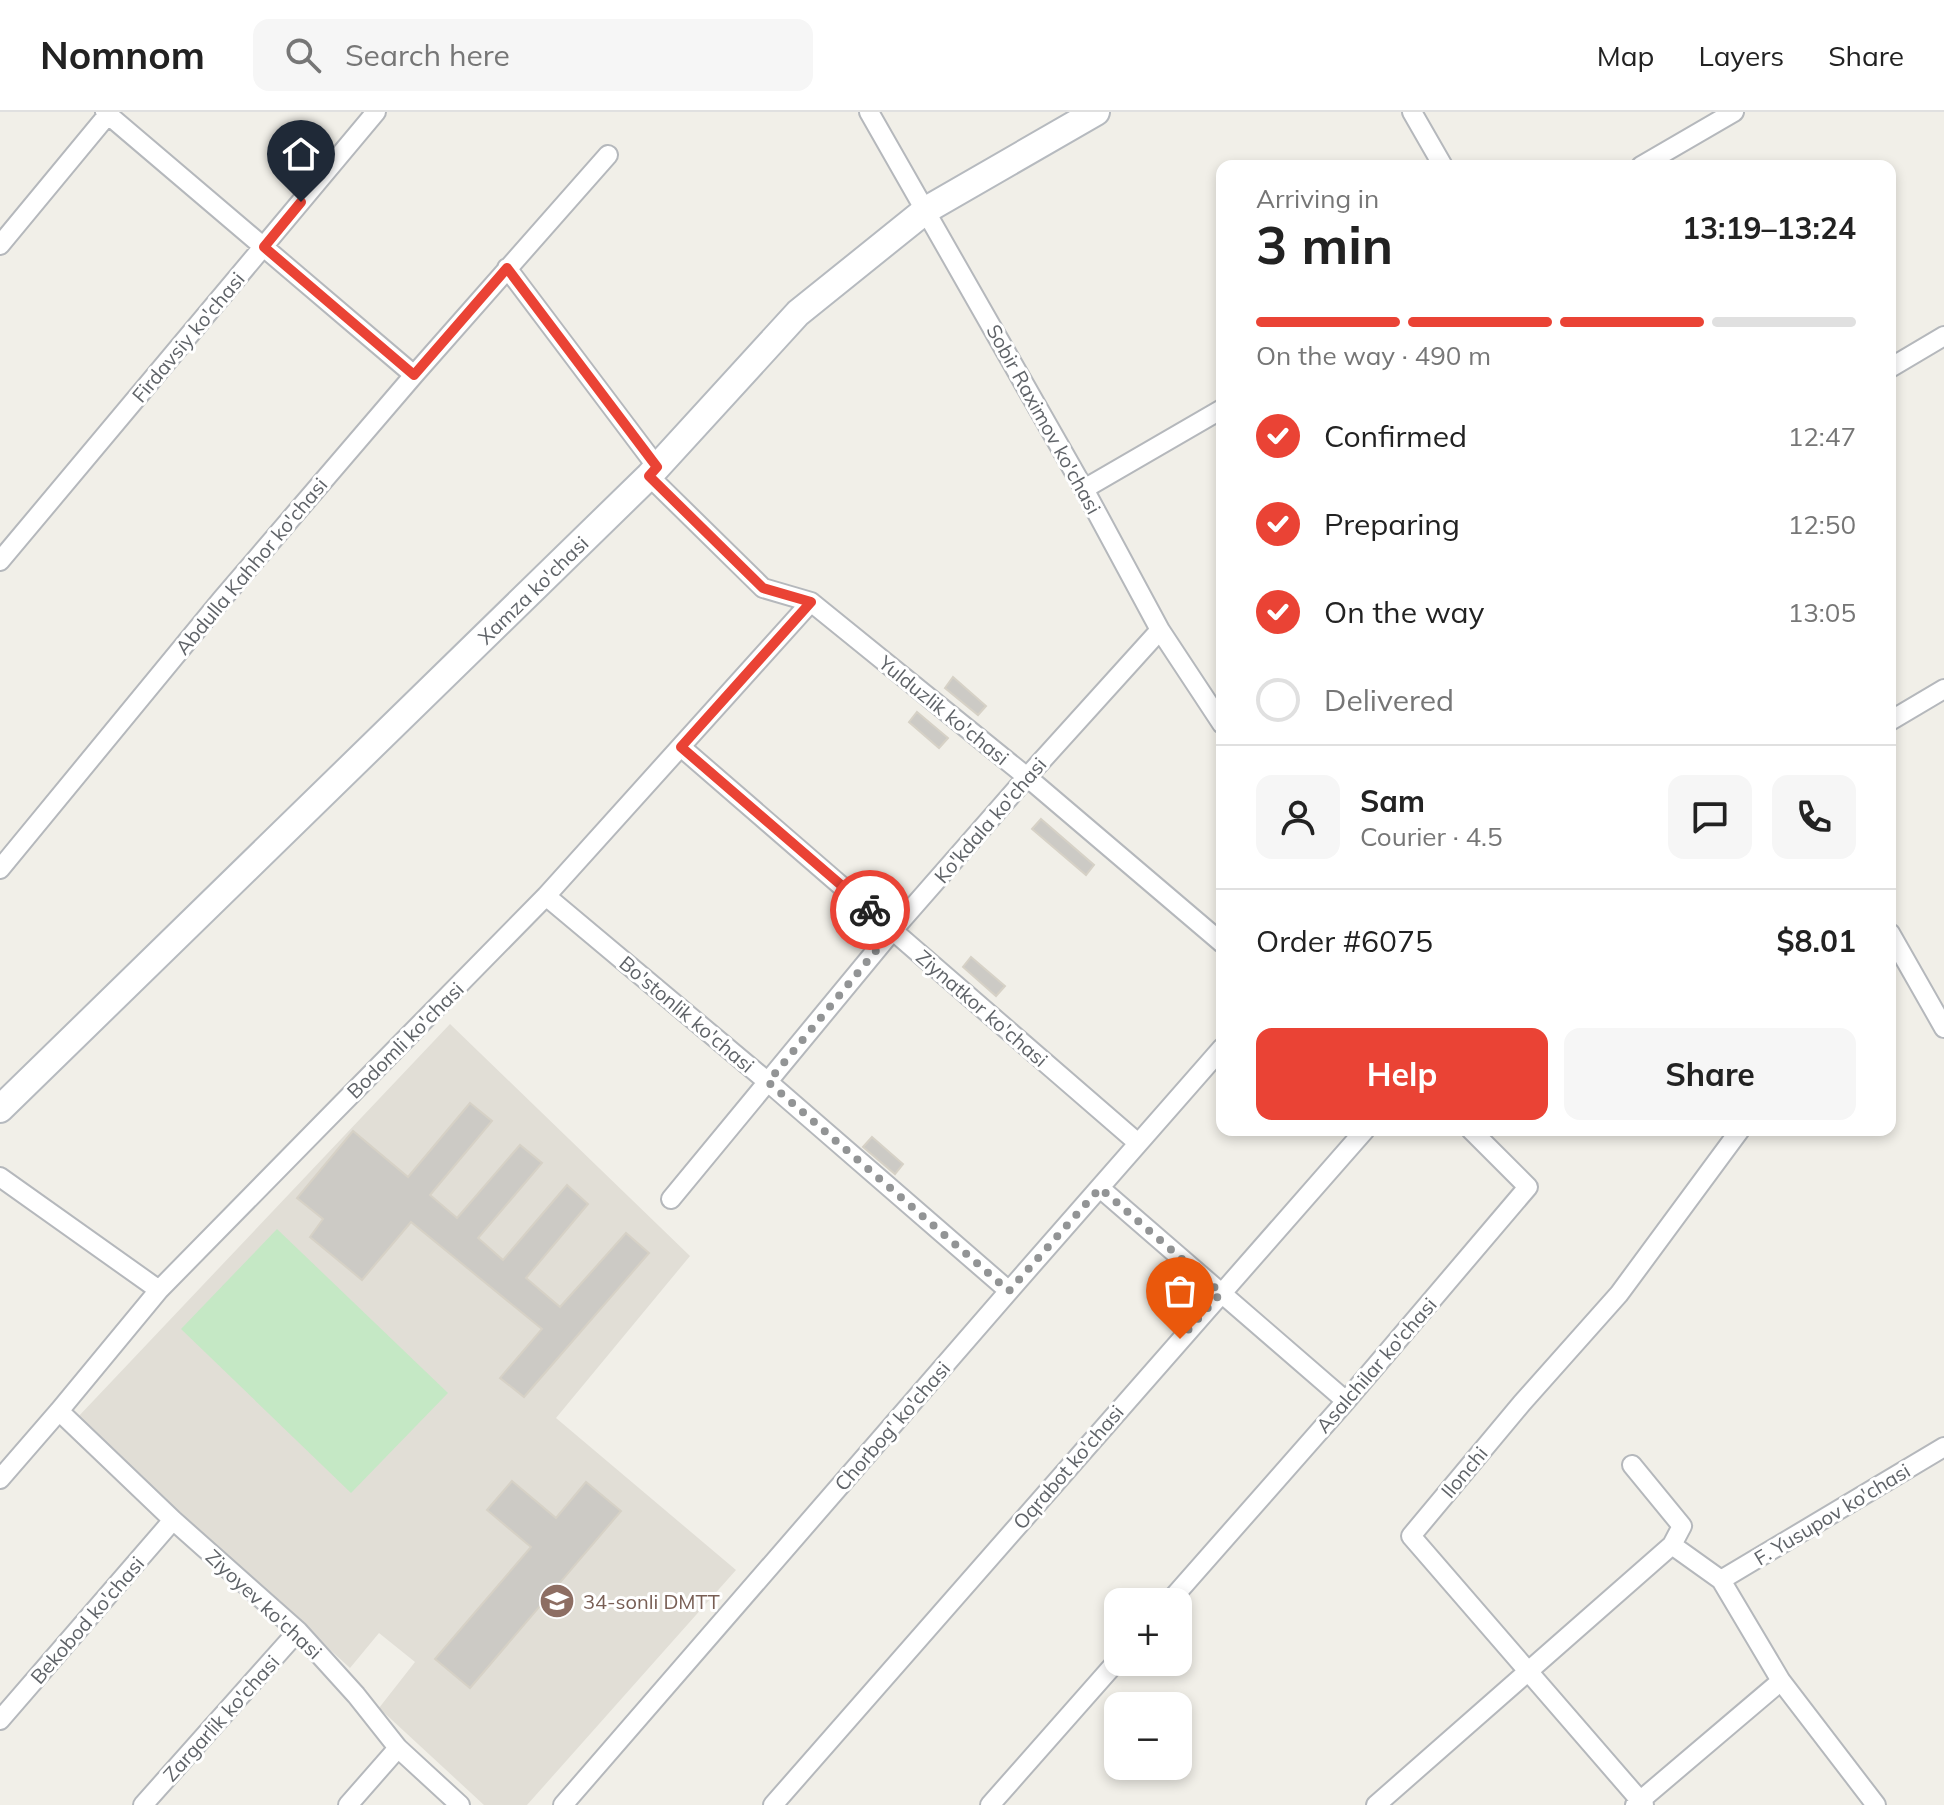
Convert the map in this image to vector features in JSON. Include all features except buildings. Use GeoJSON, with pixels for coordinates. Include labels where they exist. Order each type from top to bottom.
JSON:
{"type":"FeatureCollection","features":[{"type":"Feature","properties":{"kind":"main road","name":"Xamza ko'chasi"},"geometry":{"type":"LineString","coordinates":[[0,1109],[653,471],[798,313],[926,210],[1096,112]]}},
{"type":"Feature","properties":{"kind":"street","name":"Firdavsiy ko'chasi"},"geometry":{"type":"LineString","coordinates":[[0,561],[376,112]]}},
{"type":"Feature","properties":{"kind":"street","name":"Sobir Raximov ko'chasi"},"geometry":{"type":"LineString","coordinates":[[869,112],[1084,489],[1160,630],[1216,715]]}},
{"type":"Feature","properties":{"kind":"street"},"geometry":{"type":"LineString","coordinates":[[1412,112],[1440,160]]}},
{"type":"Feature","properties":{"kind":"street"},"geometry":{"type":"LineString","coordinates":[[1651,160],[1734,112]]}},
{"type":"Feature","properties":{"kind":"street"},"geometry":{"type":"LineString","coordinates":[[0,245],[107,113],[414,375]]}},
{"type":"Feature","properties":{"kind":"street","name":"Abdulla Kahhor ko'chasi"},"geometry":{"type":"LineString","coordinates":[[0,869],[222,599],[608,155]]}},
{"type":"Feature","properties":{"kind":"street"},"geometry":{"type":"LineString","coordinates":[[507,268],[653,471],[763,588],[811,602]]}},
{"type":"Feature","properties":{"kind":"street"},"geometry":{"type":"LineString","coordinates":[[1896,364],[1944,336]]}},
{"type":"Feature","properties":{"kind":"street"},"geometry":{"type":"LineString","coordinates":[[1084,489],[1216,412]]}},
{"type":"Feature","properties":{"kind":"street","name":"Bodomli ko'chasi"},"geometry":{"type":"LineString","coordinates":[[0,1479],[159,1290],[546,896],[811,602]]}},
{"type":"Feature","properties":{"kind":"street","name":"Yulduzlik ko'chasi"},"geometry":{"type":"LineString","coordinates":[[811,602],[1027,777],[1216,938]]}},
{"type":"Feature","properties":{"kind":"street","name":"Ko'kdala ko'chasi"},"geometry":{"type":"LineString","coordinates":[[671,1199],[893,930],[1160,630]]}},
{"type":"Feature","properties":{"kind":"street"},"geometry":{"type":"LineString","coordinates":[[1896,717],[1944,689]]}},
{"type":"Feature","properties":{"kind":"street","name":"Ziynatkor ko'chasi"},"geometry":{"type":"LineString","coordinates":[[681,747],[1138,1143]]}},
{"type":"Feature","properties":{"kind":"street","name":"Bo'stonlik ko'chasi"},"geometry":{"type":"LineString","coordinates":[[546,896],[768,1082],[1009,1291]]}},
{"type":"Feature","properties":{"kind":"street"},"geometry":{"type":"LineString","coordinates":[[1896,944],[1944,1028]]}},
{"type":"Feature","properties":{"kind":"street","name":"Chorbog' ko'chasi"},"geometry":{"type":"LineString","coordinates":[[563,1805],[1216,1055]]}},
{"type":"Feature","properties":{"kind":"street","name":"Oqrabot ko'chasi"},"geometry":{"type":"LineString","coordinates":[[773,1805],[1360,1136]]}},
{"type":"Feature","properties":{"kind":"street","name":"Asalchilar ko'chasi"},"geometry":{"type":"LineString","coordinates":[[1181,1588],[1528,1187],[1477,1136]]}},
{"type":"Feature","properties":{"kind":"street","name":"Ilonchi"},"geometry":{"type":"LineString","coordinates":[[1639,1804],[1411,1536],[1522,1403],[1619,1294],[1736,1136]]}},
{"type":"Feature","properties":{"kind":"street"},"geometry":{"type":"LineString","coordinates":[[0,1177],[159,1290]]}},
{"type":"Feature","properties":{"kind":"street"},"geometry":{"type":"LineString","coordinates":[[1100,1188],[1346,1401]]}},
{"type":"Feature","properties":{"kind":"street","name":"Ziyoyev ko'chasi"},"geometry":{"type":"LineString","coordinates":[[59,1411],[173,1520],[298,1631],[356,1695],[398,1748],[460,1805]]}},
{"type":"Feature","properties":{"kind":"street","name":"F. Yusupov ko'chasi"},"geometry":{"type":"LineString","coordinates":[[1721,1580],[1944,1447]]}},
{"type":"Feature","properties":{"kind":"street"},"geometry":{"type":"LineString","coordinates":[[1376,1805],[1672,1545],[1682,1526],[1632,1465]]}},
{"type":"Feature","properties":{"kind":"street","name":"Bekobod ko'chasi"},"geometry":{"type":"LineString","coordinates":[[0,1720],[173,1520]]}},
{"type":"Feature","properties":{"kind":"street"},"geometry":{"type":"LineString","coordinates":[[1672,1545],[1721,1580],[1781,1681],[1876,1805]]}},
{"type":"Feature","properties":{"kind":"street","name":"Zargarlik ko'chasi"},"geometry":{"type":"LineString","coordinates":[[143,1805],[298,1631]]}},
{"type":"Feature","properties":{"kind":"street"},"geometry":{"type":"LineString","coordinates":[[990,1805],[1104,1676]]}},
{"type":"Feature","properties":{"kind":"street"},"geometry":{"type":"LineString","coordinates":[[1639,1804],[1781,1681]]}},
{"type":"Feature","properties":{"kind":"street"},"geometry":{"type":"LineString","coordinates":[[348,1805],[398,1748]]}},
{"type":"Feature","properties":{"kind":"shaded area"},"geometry":{"type":"Polygon","coordinates":[[[450,1024],[690,1256],[556,1418],[736,1570],[527,1805],[484,1805],[379,1708],[415,1662],[379,1633],[350,1668],[77,1418],[450,1024]]]}},
{"type":"Feature","properties":{"kind":"green space"},"geometry":{"type":"Polygon","coordinates":[[[277,1229],[448,1393],[351,1493],[181,1329],[277,1229]]]}},
{"type":"Feature","properties":{"kind":"way so far"},"geometry":{"type":"LineString","coordinates":[[870,910],[893,930],[768,1082],[1009,1291],[1100,1188],[1221,1293],[1180,1339]]}},
{"type":"Feature","properties":{"kind":"place","name":"34-sonli DMTT"},"geometry":{"type":"Point","coordinates":[557,1601]}},
{"type":"Feature","properties":{"kind":"route"},"geometry":{"type":"LineString","coordinates":[[301,202],[264,247],[414,375],[507,268],[657,467],[649,476],[763,588],[811,602],[681,747],[870,910]]}}]}
